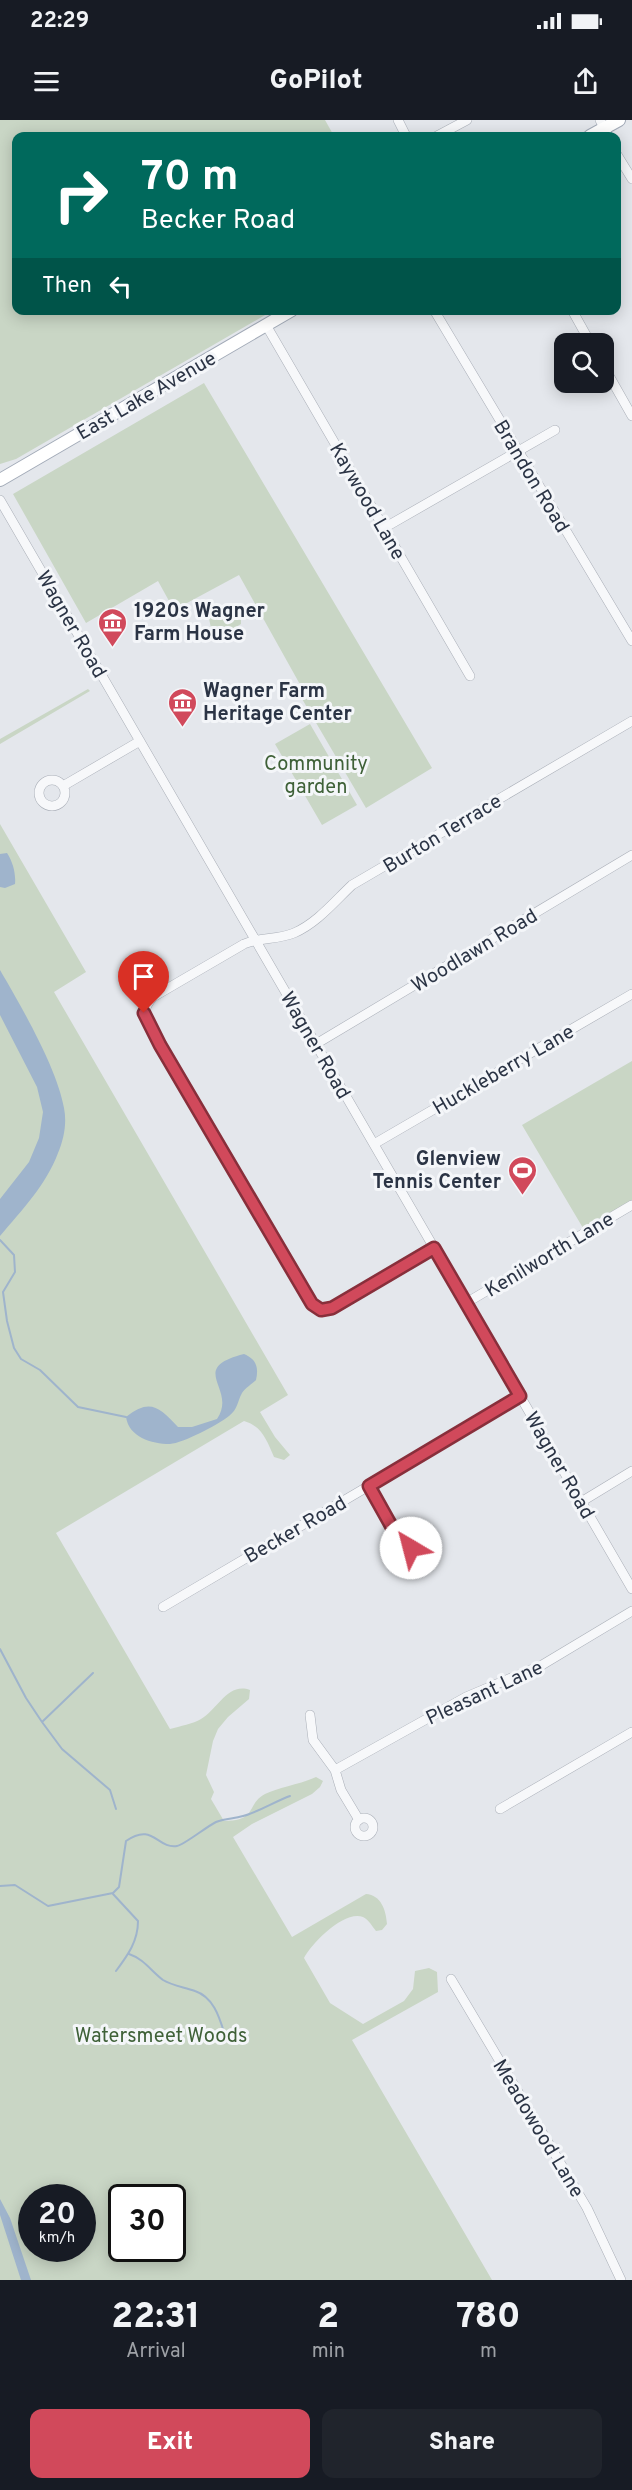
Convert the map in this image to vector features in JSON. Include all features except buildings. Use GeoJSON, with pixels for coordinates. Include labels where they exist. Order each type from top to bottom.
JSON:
{"type":"FeatureCollection","features":[{"type":"Feature","properties":{"kind":"main road"},"geometry":{"type":"LineString","coordinates":[[604,128],[619,120]]}},
{"type":"Feature","properties":{"kind":"main road","name":"East Lake Avenue"},"geometry":{"type":"LineString","coordinates":[[0,480],[284,315]]}},
{"type":"Feature","properties":{"kind":"street"},"geometry":{"type":"LineString","coordinates":[[444,132],[467,120]]}},
{"type":"Feature","properties":{"kind":"street"},"geometry":{"type":"LineString","coordinates":[[621,161],[632,179]]}},
{"type":"Feature","properties":{"kind":"street","name":"Brandon Road"},"geometry":{"type":"LineString","coordinates":[[437,315],[632,641]]}},
{"type":"Feature","properties":{"kind":"street"},"geometry":{"type":"LineString","coordinates":[[575,315],[585,333]]}},
{"type":"Feature","properties":{"kind":"street","name":"Kaywood Lane"},"geometry":{"type":"LineString","coordinates":[[266,326],[470,676]]}},
{"type":"Feature","properties":{"kind":"street"},"geometry":{"type":"LineString","coordinates":[[614,384],[632,416]]}},
{"type":"Feature","properties":{"kind":"street"},"geometry":{"type":"LineString","coordinates":[[384,528],[555,430]]}},
{"type":"Feature","properties":{"kind":"street","name":"Wagner Road"},"geometry":{"type":"LineString","coordinates":[[0,500],[632,1589]]}},
{"type":"Feature","properties":{"kind":"street","name":"Burton Terrace"},"geometry":{"type":"LineString","coordinates":[[255,939],[272,940],[295,933],[318,919],[352,885],[632,722]]}},
{"type":"Feature","properties":{"kind":"street"},"geometry":{"type":"LineString","coordinates":[[63,786],[140,741]]}},
{"type":"Feature","properties":{"kind":"street","name":"Woodlawn Road"},"geometry":{"type":"LineString","coordinates":[[316,1044],[632,855]]}},
{"type":"Feature","properties":{"kind":"street"},"geometry":{"type":"LineString","coordinates":[[255,939],[148,1003],[144,1013],[145,1018],[160,1046],[308,1299],[316,1308],[332,1308],[434,1248]]}},
{"type":"Feature","properties":{"kind":"street","name":"Huckleberry Lane"},"geometry":{"type":"LineString","coordinates":[[374,1144],[632,994]]}},
{"type":"Feature","properties":{"kind":"street","name":"Kenilworth Lane"},"geometry":{"type":"LineString","coordinates":[[466,1304],[632,1205]]}},
{"type":"Feature","properties":{"kind":"street","name":"Becker Road"},"geometry":{"type":"LineString","coordinates":[[163,1607],[520,1396]]}},
{"type":"Feature","properties":{"kind":"street"},"geometry":{"type":"LineString","coordinates":[[581,1502],[632,1471]]}},
{"type":"Feature","properties":{"kind":"street"},"geometry":{"type":"LineString","coordinates":[[369,1486],[393,1529]]}},
{"type":"Feature","properties":{"kind":"street","name":"Pleasant Lane"},"geometry":{"type":"LineString","coordinates":[[335,1770],[466,1697],[542,1665],[632,1611]]}},
{"type":"Feature","properties":{"kind":"street"},"geometry":{"type":"LineString","coordinates":[[310,1715],[313,1740],[321,1755],[335,1770],[341,1790],[359,1820]]}},
{"type":"Feature","properties":{"kind":"street"},"geometry":{"type":"LineString","coordinates":[[500,1809],[632,1732]]}},
{"type":"Feature","properties":{"kind":"street","name":"Meadowood Lane"},"geometry":{"type":"LineString","coordinates":[[451,1979],[587,2208],[621,2280]]}},
{"type":"Feature","properties":{"kind":"green space"},"geometry":{"type":"Polygon","coordinates":[[[0,120],[325,120],[332,132],[12,132],[12,315],[265,315],[16,459],[0,464],[0,120]]]}},
{"type":"Feature","properties":{"kind":"green space"},"geometry":{"type":"Polygon","coordinates":[[[204,383],[432,768],[366,808],[298,692],[302,688],[239,575],[174,610],[158,581],[86,623],[13,494],[204,383]]]}},
{"type":"Feature","properties":{"kind":"green space"},"geometry":{"type":"Polygon","coordinates":[[[234,605],[241,609],[241,624],[228,632],[215,634],[208,614],[213,611],[223,614],[234,605]]]}},
{"type":"Feature","properties":{"kind":"green space"},"geometry":{"type":"Polygon","coordinates":[[[88,689],[90,691],[0,744],[0,739],[88,689]]]}},
{"type":"Feature","properties":{"kind":"green space","name":"Community garden"},"geometry":{"type":"Polygon","coordinates":[[[310,724],[357,805],[322,825],[275,744],[310,724]]]}},
{"type":"Feature","properties":{"kind":"green space","name":"Watersmeet Woods"},"geometry":{"type":"Polygon","coordinates":[[[0,824],[86,972],[54,992],[288,1395],[260,1412],[275,1437],[290,1455],[284,1460],[274,1457],[260,1430],[244,1421],[56,1533],[170,1729],[201,1719],[235,1690],[250,1690],[249,1699],[218,1729],[213,1741],[206,1775],[214,1792],[211,1799],[224,1821],[235,1820],[247,1815],[255,1802],[265,1794],[316,1777],[323,1781],[312,1794],[252,1824],[233,1837],[292,1937],[366,1894],[375,1897],[382,1904],[387,1924],[382,1930],[376,1931],[363,1917],[347,1918],[329,1929],[304,1958],[330,2003],[363,2024],[404,2001],[413,1989],[415,1971],[429,1968],[437,1972],[438,1992],[352,2040],[492,2280],[0,2280],[0,824]]]}},
{"type":"Feature","properties":{"kind":"green space"},"geometry":{"type":"Polygon","coordinates":[[[632,1061],[632,1200],[583,1228],[522,1125],[632,1061]]]}},
{"type":"Feature","properties":{"kind":"water"},"geometry":{"type":"Polygon","coordinates":[[[7,853],[14,868],[15,884],[5,888],[0,887],[0,854],[7,853]]]}},
{"type":"Feature","properties":{"kind":"water"},"geometry":{"type":"Polygon","coordinates":[[[0,970],[46,1056],[60,1092],[65,1119],[62,1142],[47,1176],[33,1197],[0,1236],[0,1199],[29,1162],[39,1138],[43,1112],[37,1087],[0,1015],[0,970]]]}},
{"type":"Feature","properties":{"kind":"water"},"geometry":{"type":"Polygon","coordinates":[[[244,1354],[256,1364],[256,1380],[243,1391],[234,1411],[224,1420],[191,1437],[170,1444],[149,1441],[131,1430],[126,1417],[134,1411],[148,1407],[160,1410],[178,1427],[192,1427],[217,1419],[222,1408],[216,1373],[218,1366],[244,1354]]]}},
{"type":"Feature","properties":{"kind":"water"},"geometry":{"type":"Polygon","coordinates":[[[0,2199],[10,2218],[18,2242],[18,2262],[25,2262],[31,2280],[21,2280],[0,2215],[0,2199]]]}},
{"type":"Feature","properties":{"kind":"waterway"},"geometry":{"type":"LineString","coordinates":[[0,1240],[14,1255],[15,1272],[3,1292],[14,1348],[21,1359],[40,1370],[78,1407],[126,1417]]}},
{"type":"Feature","properties":{"kind":"waterway"},"geometry":{"type":"LineString","coordinates":[[0,1649],[26,1698],[42,1722],[93,1673]]}},
{"type":"Feature","properties":{"kind":"waterway"},"geometry":{"type":"LineString","coordinates":[[42,1722],[62,1749],[110,1790],[116,1809]]}},
{"type":"Feature","properties":{"kind":"waterway"},"geometry":{"type":"LineString","coordinates":[[0,1886],[15,1885],[48,1906],[113,1893],[119,1887],[126,1841],[135,1836],[149,1835],[164,1844],[177,1846],[216,1822],[248,1814],[290,1796]]}},
{"type":"Feature","properties":{"kind":"waterway"},"geometry":{"type":"LineString","coordinates":[[113,1894],[138,1921],[134,1941],[116,1971]]}},
{"type":"Feature","properties":{"kind":"waterway"},"geometry":{"type":"LineString","coordinates":[[129,1954],[143,1962],[163,1980],[195,1991],[211,2002],[224,2032]]}},
{"type":"Feature","properties":{"kind":"place","name":"1920s Wagner Farm House"},"geometry":{"type":"Point","coordinates":[113,648]}},
{"type":"Feature","properties":{"kind":"place","name":"Wagner Farm Heritage Center"},"geometry":{"type":"Point","coordinates":[182,728]}},
{"type":"Feature","properties":{"kind":"place","name":"Glenview Tennis Center"},"geometry":{"type":"Point","coordinates":[522,1196]}},
{"type":"Feature","properties":{"kind":"route"},"geometry":{"type":"LineString","coordinates":[[144,1013],[160,1045],[312,1304],[321,1310],[332,1308],[434,1248],[520,1396],[369,1486],[393,1529],[400,1528],[411,1536],[411,1548]]}}]}
